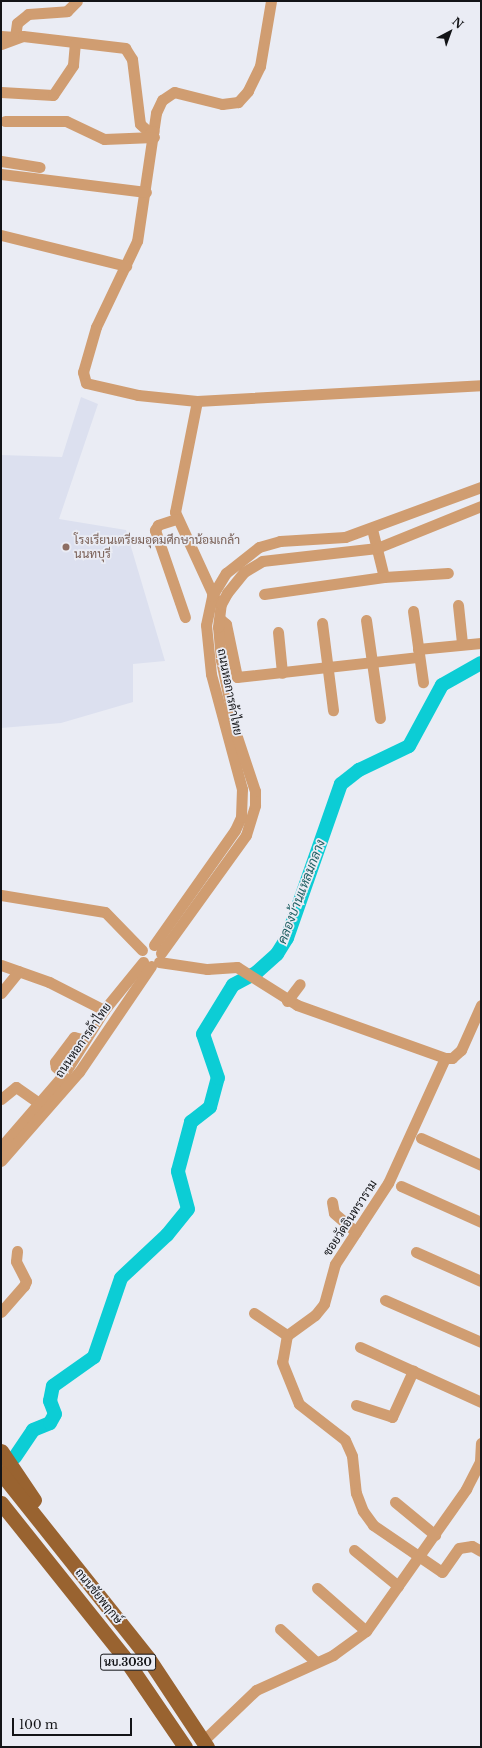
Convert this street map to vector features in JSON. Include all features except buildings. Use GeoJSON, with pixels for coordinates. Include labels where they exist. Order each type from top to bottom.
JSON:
{"type":"FeatureCollection","features":[{"type":"Feature","properties":{"kind":"main road"},"geometry":{"type":"LineString","coordinates":[[1,1451],[78,1570]]}},
{"type":"Feature","properties":{"kind":"main road","name":"ถนนชัยพฤกษ์"},"geometry":{"type":"LineString","coordinates":[[1,1473],[78,1570],[209,1744]]}},
{"type":"Feature","properties":{"kind":"main road","name":"ถนนชัยพฤกษ์"},"geometry":{"type":"LineString","coordinates":[[1,1503],[123,1656],[186,1747]]}},
{"type":"Feature","properties":{"kind":"main road"},"geometry":{"type":"LineString","coordinates":[[1,1520],[65,1582]]}},
{"type":"Feature","properties":{"kind":"street"},"geometry":{"type":"LineString","coordinates":[[15,37],[17,23],[28,14],[67,11],[77,1]]}},
{"type":"Feature","properties":{"kind":"street"},"geometry":{"type":"LineString","coordinates":[[271,1],[260,66],[248,91],[238,102],[222,104],[174,92],[162,100],[156,113],[146,192],[136,241],[126,266],[96,327],[83,372],[86,383],[138,395],[197,401],[481,385]]}},
{"type":"Feature","properties":{"kind":"street"},"geometry":{"type":"LineString","coordinates":[[1,36],[125,48],[132,58],[140,124],[150,133],[154,134]]}},
{"type":"Feature","properties":{"kind":"street"},"geometry":{"type":"LineString","coordinates":[[1,44],[15,37]]}},
{"type":"Feature","properties":{"kind":"street"},"geometry":{"type":"LineString","coordinates":[[1,92],[53,95],[73,65],[75,43]]}},
{"type":"Feature","properties":{"kind":"street"},"geometry":{"type":"LineString","coordinates":[[5,121],[66,121],[104,139],[154,134]]}},
{"type":"Feature","properties":{"kind":"street"},"geometry":{"type":"LineString","coordinates":[[1,161],[40,167]]}},
{"type":"Feature","properties":{"kind":"street"},"geometry":{"type":"LineString","coordinates":[[1,174],[146,192]]}},
{"type":"Feature","properties":{"kind":"street"},"geometry":{"type":"LineString","coordinates":[[1,235],[126,266]]}},
{"type":"Feature","properties":{"kind":"street"},"geometry":{"type":"LineString","coordinates":[[197,401],[176,519],[212,596],[221,604],[244,572],[262,561],[377,548],[445,519],[481,506]]}},
{"type":"Feature","properties":{"kind":"street","name":"ถนนหอการค้าไทย"},"geometry":{"type":"LineString","coordinates":[[1,1161],[79,1072],[236,830],[244,804],[211,674],[206,626],[212,596],[226,573],[259,547],[280,541],[345,537],[372,529],[481,487]]}},
{"type":"Feature","properties":{"kind":"street"},"geometry":{"type":"LineString","coordinates":[[437,503],[445,519]]}},
{"type":"Feature","properties":{"kind":"street"},"geometry":{"type":"LineString","coordinates":[[176,519],[158,525],[155,530],[185,617]]}},
{"type":"Feature","properties":{"kind":"street"},"geometry":{"type":"LineString","coordinates":[[372,529],[384,577]]}},
{"type":"Feature","properties":{"kind":"street"},"geometry":{"type":"LineString","coordinates":[[264,594],[384,577],[448,573]]}},
{"type":"Feature","properties":{"kind":"street","name":"ถนนหอการค้าไทย"},"geometry":{"type":"LineString","coordinates":[[1,1147],[64,1074],[104,1010],[153,958],[246,835],[254,813],[255,791],[236,734],[224,678],[220,619],[221,604]]}},
{"type":"Feature","properties":{"kind":"street"},"geometry":{"type":"LineString","coordinates":[[458,605],[462,644]]}},
{"type":"Feature","properties":{"kind":"street"},"geometry":{"type":"LineString","coordinates":[[413,612],[423,682]]}},
{"type":"Feature","properties":{"kind":"street"},"geometry":{"type":"LineString","coordinates":[[220,619],[226,624],[237,677]]}},
{"type":"Feature","properties":{"kind":"street"},"geometry":{"type":"LineString","coordinates":[[366,620],[374,663],[380,718]]}},
{"type":"Feature","properties":{"kind":"street"},"geometry":{"type":"LineString","coordinates":[[322,623],[333,710]]}},
{"type":"Feature","properties":{"kind":"street"},"geometry":{"type":"LineString","coordinates":[[278,632],[282,673]]}},
{"type":"Feature","properties":{"kind":"street"},"geometry":{"type":"LineString","coordinates":[[224,678],[374,663],[462,644],[481,643]]}},
{"type":"Feature","properties":{"kind":"street"},"geometry":{"type":"LineString","coordinates":[[1,895],[105,912],[142,950],[153,958],[207,969],[237,967],[287,1001],[444,1058],[452,1058],[460,1050],[481,1005]]}},
{"type":"Feature","properties":{"kind":"street"},"geometry":{"type":"LineString","coordinates":[[1,965],[19,971],[104,1010]]}},
{"type":"Feature","properties":{"kind":"street"},"geometry":{"type":"LineString","coordinates":[[1,993],[19,971]]}},
{"type":"Feature","properties":{"kind":"street"},"geometry":{"type":"LineString","coordinates":[[287,1001],[300,984]]}},
{"type":"Feature","properties":{"kind":"street","name":"ซอยวัดอินทราราม"},"geometry":{"type":"LineString","coordinates":[[287,1335],[320,1310],[335,1264],[388,1183],[444,1058]]}},
{"type":"Feature","properties":{"kind":"street"},"geometry":{"type":"LineString","coordinates":[[1,1100],[16,1087],[39,1103]]}},
{"type":"Feature","properties":{"kind":"street"},"geometry":{"type":"LineString","coordinates":[[421,1138],[481,1165]]}},
{"type":"Feature","properties":{"kind":"street"},"geometry":{"type":"LineString","coordinates":[[401,1186],[481,1222]]}},
{"type":"Feature","properties":{"kind":"street"},"geometry":{"type":"LineString","coordinates":[[332,1202],[334,1213],[356,1232]]}},
{"type":"Feature","properties":{"kind":"street"},"geometry":{"type":"LineString","coordinates":[[1,1312],[24,1286],[26,1281],[16,1261],[17,1251]]}},
{"type":"Feature","properties":{"kind":"street"},"geometry":{"type":"LineString","coordinates":[[416,1252],[481,1282]]}},
{"type":"Feature","properties":{"kind":"street"},"geometry":{"type":"LineString","coordinates":[[384,1300],[481,1342]]}},
{"type":"Feature","properties":{"kind":"street"},"geometry":{"type":"LineString","coordinates":[[254,1313],[287,1335],[282,1362],[299,1404],[345,1440],[352,1456],[362,1511],[374,1525],[418,1557],[442,1572],[459,1548],[472,1546],[481,1551]]}},
{"type":"Feature","properties":{"kind":"street"},"geometry":{"type":"LineString","coordinates":[[360,1347],[481,1402]]}},
{"type":"Feature","properties":{"kind":"street"},"geometry":{"type":"LineString","coordinates":[[356,1405],[392,1417],[413,1371]]}},
{"type":"Feature","properties":{"kind":"street"},"geometry":{"type":"LineString","coordinates":[[209,1744],[256,1690],[316,1662],[366,1631],[435,1535],[481,1461],[481,1444]]}},
{"type":"Feature","properties":{"kind":"street"},"geometry":{"type":"LineString","coordinates":[[395,1502],[435,1535]]}},
{"type":"Feature","properties":{"kind":"street"},"geometry":{"type":"LineString","coordinates":[[354,1550],[398,1586]]}},
{"type":"Feature","properties":{"kind":"street"},"geometry":{"type":"LineString","coordinates":[[317,1588],[366,1631]]}},
{"type":"Feature","properties":{"kind":"street"},"geometry":{"type":"LineString","coordinates":[[280,1629],[316,1662]]}},
{"type":"Feature","properties":{"kind":"shaded area","name":"โรงเรียนเตรียมอุดมศึกษาน้อมเกล้า นนทบุรี"},"geometry":{"type":"Polygon","coordinates":[[[81,397],[98,404],[59,519],[126,530],[165,661],[133,664],[133,702],[61,723],[1,728],[1,455],[62,457],[81,397]]]}},
{"type":"Feature","properties":{"kind":"waterway","name":"คลองบ้านแหลมกลาง"},"geometry":{"type":"LineString","coordinates":[[15,1457],[33,1430],[50,1423],[55,1414],[50,1401],[53,1386],[94,1357],[121,1278],[167,1235],[188,1209],[178,1171],[191,1122],[210,1107],[218,1078],[203,1034],[233,985],[257,972],[277,954],[287,938],[341,784],[359,770],[409,746],[442,685],[481,663]]}},
{"type":"Feature","properties":{"kind":"place","name":"โรงเรียนเตรียมอุดมศึกษาน้อมเกล้า นนทบุรี"},"geometry":{"type":"Point","coordinates":[66,547]}}]}
